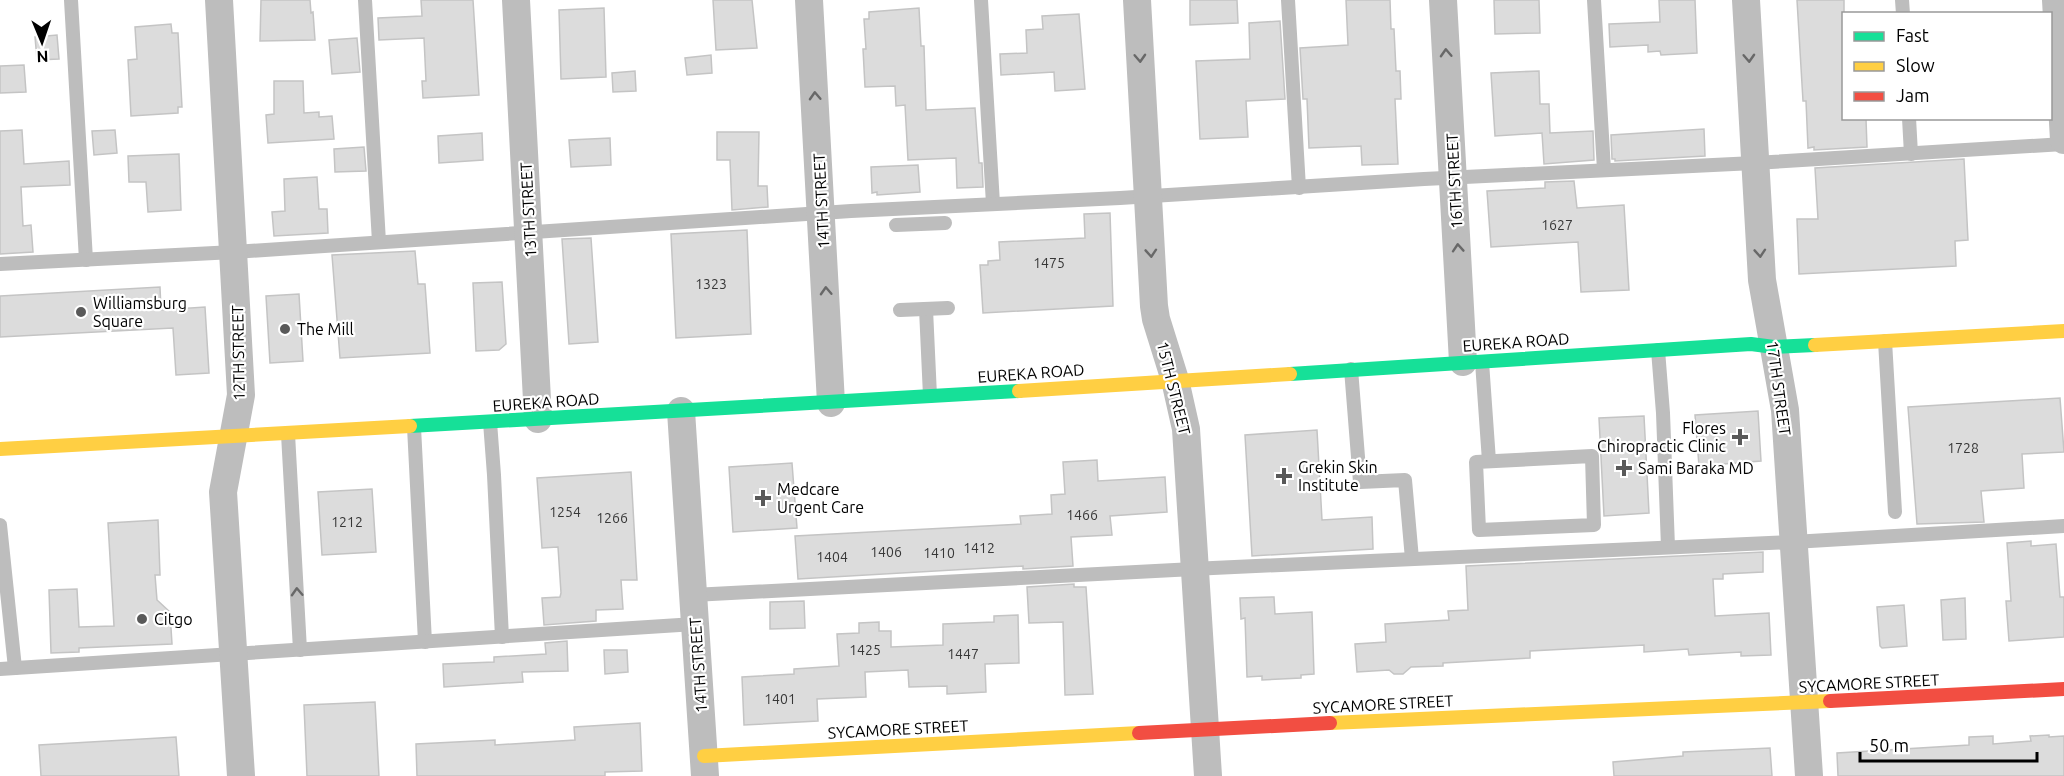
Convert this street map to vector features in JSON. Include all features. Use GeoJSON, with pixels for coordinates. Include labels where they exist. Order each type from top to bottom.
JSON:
{"type":"FeatureCollection","features":[{"type":"Feature","properties":{"kind":"main road","name":"EUREKA ROAD"},"geometry":{"type":"LineString","coordinates":[[0,449],[831,403],[1751,344],[1774,347],[2064,331]]}},
{"type":"Feature","properties":{"kind":"main road","name":"SYCAMORE STREET"},"geometry":{"type":"LineString","coordinates":[[704,766],[1205,729],[2064,689]]}},
{"type":"Feature","properties":{"kind":"street","name":"12TH STREET"},"geometry":{"type":"LineString","coordinates":[[219,0],[241,395],[223,492],[241,776]]}},
{"type":"Feature","properties":{"kind":"street","name":"13TH STREET"},"geometry":{"type":"LineString","coordinates":[[516,0],[530,232],[538,419]]}},
{"type":"Feature","properties":{"kind":"street","name":"14TH STREET"},"geometry":{"type":"LineString","coordinates":[[809,0],[831,403]]}},
{"type":"Feature","properties":{"kind":"street","name":"15TH STREET"},"geometry":{"type":"LineString","coordinates":[[1137,0],[1156,319],[1186,429],[1208,776]]}},
{"type":"Feature","properties":{"kind":"street","name":"16TH STREET"},"geometry":{"type":"LineString","coordinates":[[1443,0],[1453,178],[1472,361]]}},
{"type":"Feature","properties":{"kind":"street","name":"17TH STREET"},"geometry":{"type":"LineString","coordinates":[[1746,0],[1762,279],[1785,410],[1809,776]]}},
{"type":"Feature","properties":{"kind":"street"},"geometry":{"type":"LineString","coordinates":[[2056,0],[2064,140]]}},
{"type":"Feature","properties":{"kind":"street","name":"14TH STREET"},"geometry":{"type":"LineString","coordinates":[[681,411],[704,766]]}},
{"type":"Feature","properties":{"kind":"lane"},"geometry":{"type":"LineString","coordinates":[[71,0],[86,260]]}},
{"type":"Feature","properties":{"kind":"lane"},"geometry":{"type":"LineString","coordinates":[[365,0],[379,242]]}},
{"type":"Feature","properties":{"kind":"lane"},"geometry":{"type":"LineString","coordinates":[[981,0],[993,204]]}},
{"type":"Feature","properties":{"kind":"lane"},"geometry":{"type":"LineString","coordinates":[[1288,0],[1299,188]]}},
{"type":"Feature","properties":{"kind":"lane"},"geometry":{"type":"LineString","coordinates":[[1594,0],[1604,170]]}},
{"type":"Feature","properties":{"kind":"lane"},"geometry":{"type":"LineString","coordinates":[[1909,120],[1911,154]]}},
{"type":"Feature","properties":{"kind":"lane"},"geometry":{"type":"LineString","coordinates":[[0,264],[234,252],[822,213],[2064,144]]}},
{"type":"Feature","properties":{"kind":"lane"},"geometry":{"type":"LineString","coordinates":[[896,225],[945,223]]}},
{"type":"Feature","properties":{"kind":"lane"},"geometry":{"type":"LineString","coordinates":[[900,310],[948,308]]}},
{"type":"Feature","properties":{"kind":"lane"},"geometry":{"type":"LineString","coordinates":[[926,309],[930,396]]}},
{"type":"Feature","properties":{"kind":"lane"},"geometry":{"type":"LineString","coordinates":[[1885,342],[1895,512]]}},
{"type":"Feature","properties":{"kind":"lane"},"geometry":{"type":"LineString","coordinates":[[1658,350],[1668,547]]}},
{"type":"Feature","properties":{"kind":"lane"},"geometry":{"type":"LineString","coordinates":[[1472,361],[1489,461]]}},
{"type":"Feature","properties":{"kind":"lane"},"geometry":{"type":"LineString","coordinates":[[1351,369],[1360,482],[1405,480],[1412,559]]}},
{"type":"Feature","properties":{"kind":"lane"},"geometry":{"type":"LineString","coordinates":[[490,422],[495,475],[502,637]]}},
{"type":"Feature","properties":{"kind":"lane"},"geometry":{"type":"LineString","coordinates":[[414,427],[424,642]]}},
{"type":"Feature","properties":{"kind":"lane"},"geometry":{"type":"LineString","coordinates":[[288,433],[300,650]]}},
{"type":"Feature","properties":{"kind":"lane"},"geometry":{"type":"LineString","coordinates":[[1592,456],[1594,525],[1479,530],[1476,462],[1489,461],[1592,456]]}},
{"type":"Feature","properties":{"kind":"lane"},"geometry":{"type":"LineString","coordinates":[[0,525],[15,668]]}},
{"type":"Feature","properties":{"kind":"lane"},"geometry":{"type":"LineString","coordinates":[[693,595],[1195,569],[1793,542],[2064,526]]}},
{"type":"Feature","properties":{"kind":"lane"},"geometry":{"type":"LineString","coordinates":[[1541,527],[1542,553]]}},
{"type":"Feature","properties":{"kind":"lane"},"geometry":{"type":"LineString","coordinates":[[0,669],[695,624]]}},
{"type":"Feature","properties":{"kind":"building"},"geometry":{"type":"Polygon","coordinates":[[[261,0],[310,0],[315,40],[260,41],[261,0]]]}},
{"type":"Feature","properties":{"kind":"building"},"geometry":{"type":"Polygon","coordinates":[[[421,0],[473,0],[479,95],[423,98],[422,81],[426,81],[424,38],[379,40],[378,18],[422,16],[421,0]]]}},
{"type":"Feature","properties":{"kind":"building"},"geometry":{"type":"Polygon","coordinates":[[[713,0],[752,0],[757,48],[716,50],[713,0]]]}},
{"type":"Feature","properties":{"kind":"building"},"geometry":{"type":"Polygon","coordinates":[[[1190,0],[1237,0],[1238,23],[1190,25],[1190,0]]]}},
{"type":"Feature","properties":{"kind":"building"},"geometry":{"type":"Polygon","coordinates":[[[1346,0],[1390,0],[1396,71],[1400,71],[1401,99],[1395,99],[1398,164],[1362,165],[1361,146],[1309,148],[1307,99],[1303,99],[1300,48],[1348,45],[1346,0]]]}},
{"type":"Feature","properties":{"kind":"building"},"geometry":{"type":"Polygon","coordinates":[[[1494,0],[1539,0],[1540,33],[1495,34],[1494,0]]]}},
{"type":"Feature","properties":{"kind":"building"},"geometry":{"type":"Polygon","coordinates":[[[1659,0],[1695,0],[1697,53],[1661,55],[1660,51],[1648,52],[1648,45],[1610,47],[1609,24],[1660,22],[1659,0]]]}},
{"type":"Feature","properties":{"kind":"building"},"geometry":{"type":"Polygon","coordinates":[[[1797,0],[1844,0],[1842,120],[1866,120],[1867,147],[1814,150],[1814,147],[1808,148],[1806,101],[1803,101],[1797,0]]]}},
{"type":"Feature","properties":{"kind":"building"},"geometry":{"type":"Polygon","coordinates":[[[604,8],[606,77],[561,79],[559,10],[604,8]]]}},
{"type":"Feature","properties":{"kind":"building"},"geometry":{"type":"Polygon","coordinates":[[[919,8],[921,46],[924,46],[926,110],[975,108],[983,187],[957,188],[956,158],[908,160],[905,105],[896,106],[895,86],[865,87],[864,19],[869,19],[869,12],[919,8]]]}},
{"type":"Feature","properties":{"kind":"building"},"geometry":{"type":"Polygon","coordinates":[[[1079,14],[1085,89],[1055,91],[1054,72],[1001,75],[1000,54],[1027,53],[1026,30],[1043,29],[1042,16],[1079,14]]]}},
{"type":"Feature","properties":{"kind":"building"},"geometry":{"type":"Polygon","coordinates":[[[1280,21],[1285,99],[1246,101],[1248,137],[1200,139],[1196,61],[1250,59],[1249,23],[1280,21]]]}},
{"type":"Feature","properties":{"kind":"building"},"geometry":{"type":"Polygon","coordinates":[[[171,24],[172,33],[178,33],[182,107],[178,107],[178,113],[131,116],[128,60],[137,59],[135,27],[171,24]]]}},
{"type":"Feature","properties":{"kind":"building"},"geometry":{"type":"Polygon","coordinates":[[[57,35],[59,59],[37,60],[35,37],[57,35]]]}},
{"type":"Feature","properties":{"kind":"building"},"geometry":{"type":"Polygon","coordinates":[[[357,38],[360,72],[332,74],[329,40],[357,38]]]}},
{"type":"Feature","properties":{"kind":"building"},"geometry":{"type":"Polygon","coordinates":[[[711,55],[712,73],[687,75],[685,58],[711,55]]]}},
{"type":"Feature","properties":{"kind":"building"},"geometry":{"type":"Polygon","coordinates":[[[24,65],[26,92],[0,93],[0,66],[24,65]]]}},
{"type":"Feature","properties":{"kind":"building"},"geometry":{"type":"Polygon","coordinates":[[[635,71],[636,91],[613,92],[612,73],[635,71]]]}},
{"type":"Feature","properties":{"kind":"building"},"geometry":{"type":"Polygon","coordinates":[[[1539,71],[1540,104],[1549,104],[1550,133],[1593,131],[1594,160],[1544,164],[1542,133],[1495,136],[1491,73],[1539,71]]]}},
{"type":"Feature","properties":{"kind":"building"},"geometry":{"type":"Polygon","coordinates":[[[274,81],[303,81],[304,113],[319,112],[319,117],[332,116],[334,139],[268,143],[266,115],[274,114],[274,81]]]}},
{"type":"Feature","properties":{"kind":"building"},"geometry":{"type":"Polygon","coordinates":[[[1704,129],[1705,156],[1615,161],[1612,159],[1611,135],[1704,129]]]}},
{"type":"Feature","properties":{"kind":"building"},"geometry":{"type":"Polygon","coordinates":[[[22,130],[24,164],[69,161],[70,185],[21,187],[23,226],[31,225],[33,252],[0,254],[0,131],[22,130]]]}},
{"type":"Feature","properties":{"kind":"building"},"geometry":{"type":"Polygon","coordinates":[[[115,130],[117,153],[94,155],[92,131],[115,130]]]}},
{"type":"Feature","properties":{"kind":"building"},"geometry":{"type":"Polygon","coordinates":[[[717,132],[759,132],[758,186],[767,186],[768,207],[732,210],[730,160],[717,160],[717,132]]]}},
{"type":"Feature","properties":{"kind":"building"},"geometry":{"type":"Polygon","coordinates":[[[482,133],[483,160],[439,163],[438,136],[482,133]]]}},
{"type":"Feature","properties":{"kind":"building"},"geometry":{"type":"Polygon","coordinates":[[[610,138],[611,165],[571,167],[569,140],[610,138]]]}},
{"type":"Feature","properties":{"kind":"building"},"geometry":{"type":"Polygon","coordinates":[[[364,147],[366,171],[335,172],[334,149],[364,147]]]}},
{"type":"Feature","properties":{"kind":"building"},"geometry":{"type":"Polygon","coordinates":[[[179,154],[181,210],[148,212],[146,182],[129,182],[128,156],[179,154]]]}},
{"type":"Feature","properties":{"kind":"building"},"geometry":{"type":"Polygon","coordinates":[[[1964,159],[1968,240],[1955,241],[1956,266],[1799,274],[1797,219],[1818,219],[1815,168],[1964,159]]]}},
{"type":"Feature","properties":{"kind":"building"},"geometry":{"type":"Polygon","coordinates":[[[918,165],[920,192],[877,195],[877,192],[872,193],[871,167],[918,165]]]}},
{"type":"Feature","properties":{"kind":"building"},"geometry":{"type":"Polygon","coordinates":[[[317,177],[319,209],[327,209],[328,233],[274,236],[272,212],[285,211],[284,179],[317,177]]]}},
{"type":"Feature","properties":{"kind":"building"},"geometry":{"type":"Polygon","coordinates":[[[1574,181],[1577,208],[1624,205],[1629,290],[1581,292],[1578,242],[1491,247],[1487,191],[1545,188],[1545,182],[1574,181]]]}},
{"type":"Feature","properties":{"kind":"building"},"geometry":{"type":"Polygon","coordinates":[[[1110,213],[1113,306],[983,313],[980,265],[988,265],[988,261],[1000,260],[999,242],[1085,238],[1084,214],[1110,213]]]}},
{"type":"Feature","properties":{"kind":"building"},"geometry":{"type":"Polygon","coordinates":[[[747,230],[751,334],[676,338],[671,234],[747,230]]]}},
{"type":"Feature","properties":{"kind":"building"},"geometry":{"type":"Polygon","coordinates":[[[591,238],[598,342],[569,344],[562,239],[591,238]]]}},
{"type":"Feature","properties":{"kind":"building"},"geometry":{"type":"Polygon","coordinates":[[[415,251],[418,284],[425,284],[430,353],[340,358],[332,255],[415,251]]]}},
{"type":"Feature","properties":{"kind":"building"},"geometry":{"type":"Polygon","coordinates":[[[502,282],[506,344],[499,350],[476,351],[473,283],[502,282]]]}},
{"type":"Feature","properties":{"kind":"building","name":"Williamsburg Square"},"geometry":{"type":"Polygon","coordinates":[[[160,287],[161,310],[205,307],[209,373],[176,375],[173,328],[0,337],[0,296],[160,287]]]}},
{"type":"Feature","properties":{"kind":"building","name":"The Mill"},"geometry":{"type":"Polygon","coordinates":[[[299,294],[303,361],[270,363],[266,296],[299,294]]]}},
{"type":"Feature","properties":{"kind":"building"},"geometry":{"type":"Polygon","coordinates":[[[2060,398],[2064,452],[2022,454],[2024,488],[1981,491],[1984,522],[1917,524],[1908,407],[2060,398]]]}},
{"type":"Feature","properties":{"kind":"building"},"geometry":{"type":"Polygon","coordinates":[[[1758,411],[1761,461],[1699,466],[1695,415],[1758,411]]]}},
{"type":"Feature","properties":{"kind":"building","name":"Sami Baraka MD"},"geometry":{"type":"Polygon","coordinates":[[[1644,416],[1649,513],[1604,516],[1599,418],[1644,416]]]}},
{"type":"Feature","properties":{"kind":"building","name":"Grekin Skin Institute"},"geometry":{"type":"Polygon","coordinates":[[[1317,430],[1322,520],[1372,517],[1373,549],[1252,556],[1245,435],[1317,430]]]}},
{"type":"Feature","properties":{"kind":"building"},"geometry":{"type":"Polygon","coordinates":[[[1097,460],[1098,481],[1165,477],[1167,512],[1110,516],[1112,535],[1071,537],[1073,566],[1023,569],[1023,566],[798,579],[795,536],[1021,524],[1020,516],[1052,514],[1051,495],[1065,494],[1063,462],[1097,460]]]}},
{"type":"Feature","properties":{"kind":"building","name":"Medcare Urgent Care"},"geometry":{"type":"Polygon","coordinates":[[[792,463],[797,528],[733,532],[729,467],[792,463]]]}},
{"type":"Feature","properties":{"kind":"building"},"geometry":{"type":"Polygon","coordinates":[[[631,472],[637,580],[621,580],[623,609],[596,610],[596,621],[544,625],[542,598],[560,597],[561,593],[558,547],[542,548],[537,478],[631,472]]]}},
{"type":"Feature","properties":{"kind":"building"},"geometry":{"type":"Polygon","coordinates":[[[372,489],[376,552],[322,555],[318,492],[372,489]]]}},
{"type":"Feature","properties":{"kind":"building"},"geometry":{"type":"Polygon","coordinates":[[[158,520],[160,575],[155,575],[157,600],[170,612],[172,644],[79,648],[79,652],[51,653],[49,590],[77,589],[79,627],[114,626],[108,523],[158,520]]]}},
{"type":"Feature","properties":{"kind":"building"},"geometry":{"type":"Polygon","coordinates":[[[2031,541],[2031,546],[2056,544],[2060,597],[2064,597],[2064,637],[2009,641],[2006,601],[2011,601],[2007,543],[2031,541]]]}},
{"type":"Feature","properties":{"kind":"building"},"geometry":{"type":"Polygon","coordinates":[[[1763,552],[1763,572],[1723,574],[1723,579],[1713,579],[1715,616],[1769,613],[1771,655],[1741,656],[1741,652],[1689,655],[1688,649],[1644,652],[1644,645],[1530,651],[1530,658],[1411,667],[1403,674],[1394,674],[1389,670],[1357,672],[1355,644],[1386,642],[1385,624],[1449,620],[1448,611],[1468,610],[1466,566],[1763,552]]]}},
{"type":"Feature","properties":{"kind":"building"},"geometry":{"type":"Polygon","coordinates":[[[1074,584],[1074,587],[1086,587],[1093,694],[1065,695],[1063,622],[1029,623],[1027,587],[1074,584]]]}},
{"type":"Feature","properties":{"kind":"building"},"geometry":{"type":"Polygon","coordinates":[[[1274,597],[1275,614],[1312,612],[1314,674],[1301,675],[1301,678],[1262,680],[1262,676],[1247,677],[1245,618],[1241,619],[1240,598],[1274,597]]]}},
{"type":"Feature","properties":{"kind":"building"},"geometry":{"type":"Polygon","coordinates":[[[1965,598],[1966,639],[1943,640],[1941,600],[1965,598]]]}},
{"type":"Feature","properties":{"kind":"building"},"geometry":{"type":"Polygon","coordinates":[[[804,601],[805,628],[770,629],[770,602],[804,601]]]}},
{"type":"Feature","properties":{"kind":"building"},"geometry":{"type":"Polygon","coordinates":[[[1904,605],[1907,646],[1882,648],[1877,607],[1904,605]]]}},
{"type":"Feature","properties":{"kind":"building"},"geometry":{"type":"Polygon","coordinates":[[[1018,615],[1019,663],[985,664],[986,692],[947,694],[947,686],[909,687],[908,670],[865,672],[866,697],[817,699],[818,721],[744,725],[742,677],[794,674],[794,669],[839,666],[837,634],[859,633],[859,623],[879,622],[879,631],[891,631],[891,647],[943,645],[943,624],[994,622],[994,616],[1018,615]]]}},
{"type":"Feature","properties":{"kind":"building"},"geometry":{"type":"Polygon","coordinates":[[[567,641],[568,671],[522,672],[523,682],[444,687],[443,664],[494,662],[494,657],[546,654],[545,643],[567,641]]]}},
{"type":"Feature","properties":{"kind":"building"},"geometry":{"type":"Polygon","coordinates":[[[604,650],[627,650],[628,672],[605,674],[604,650]]]}},
{"type":"Feature","properties":{"kind":"building"},"geometry":{"type":"Polygon","coordinates":[[[375,702],[379,776],[307,776],[304,705],[375,702]]]}},
{"type":"Feature","properties":{"kind":"building"},"geometry":{"type":"Polygon","coordinates":[[[640,723],[642,771],[605,772],[605,776],[417,776],[416,744],[495,740],[495,745],[575,740],[574,727],[640,723]]]}},
{"type":"Feature","properties":{"kind":"building"},"geometry":{"type":"Polygon","coordinates":[[[2049,735],[2049,737],[2064,736],[2064,776],[1838,776],[1837,753],[1969,745],[1969,737],[1993,736],[1993,744],[2031,741],[2030,736],[2049,735]]]}},
{"type":"Feature","properties":{"kind":"building"},"geometry":{"type":"Polygon","coordinates":[[[176,737],[179,776],[41,776],[39,745],[176,737]]]}},
{"type":"Feature","properties":{"kind":"building"},"geometry":{"type":"Polygon","coordinates":[[[1770,748],[1772,776],[1614,776],[1613,762],[1683,756],[1683,752],[1770,748]]]}},
{"type":"Feature","properties":{"kind":"traffic: fast"},"geometry":{"type":"LineString","coordinates":[[1290,374],[1751,344],[1774,347],[1815,345]]}},
{"type":"Feature","properties":{"kind":"traffic: fast"},"geometry":{"type":"LineString","coordinates":[[410,426],[1019,391]]}},
{"type":"Feature","properties":{"kind":"traffic: slow"},"geometry":{"type":"LineString","coordinates":[[1815,345],[2064,331]]}},
{"type":"Feature","properties":{"kind":"traffic: slow"},"geometry":{"type":"LineString","coordinates":[[1019,391],[1290,374]]}},
{"type":"Feature","properties":{"kind":"traffic: slow"},"geometry":{"type":"LineString","coordinates":[[0,449],[410,426]]}},
{"type":"Feature","properties":{"kind":"traffic: slow"},"geometry":{"type":"LineString","coordinates":[[1330,723],[1830,701]]}},
{"type":"Feature","properties":{"kind":"traffic: slow"},"geometry":{"type":"LineString","coordinates":[[704,756],[1139,733]]}},
{"type":"Feature","properties":{"kind":"traffic: jam"},"geometry":{"type":"LineString","coordinates":[[1830,701],[2064,689]]}},
{"type":"Feature","properties":{"kind":"traffic: jam"},"geometry":{"type":"LineString","coordinates":[[1139,733],[1330,723]]}},
{"type":"Feature","properties":{"kind":"place","name":"Williamsburg Square"},"geometry":{"type":"Point","coordinates":[81,312]}},
{"type":"Feature","properties":{"kind":"place","name":"The Mill"},"geometry":{"type":"Point","coordinates":[285,329]}},
{"type":"Feature","properties":{"kind":"place","name":"Flores Chiropractic Clinic"},"geometry":{"type":"Point","coordinates":[1740,437]}},
{"type":"Feature","properties":{"kind":"place","name":"Sami Baraka MD"},"geometry":{"type":"Point","coordinates":[1624,468]}},
{"type":"Feature","properties":{"kind":"place","name":"Grekin Skin Institute"},"geometry":{"type":"Point","coordinates":[1284,476]}},
{"type":"Feature","properties":{"kind":"place","name":"Medcare Urgent Care"},"geometry":{"type":"Point","coordinates":[763,498]}},
{"type":"Feature","properties":{"kind":"place","name":"Citgo"},"geometry":{"type":"Point","coordinates":[142,619]}}]}
